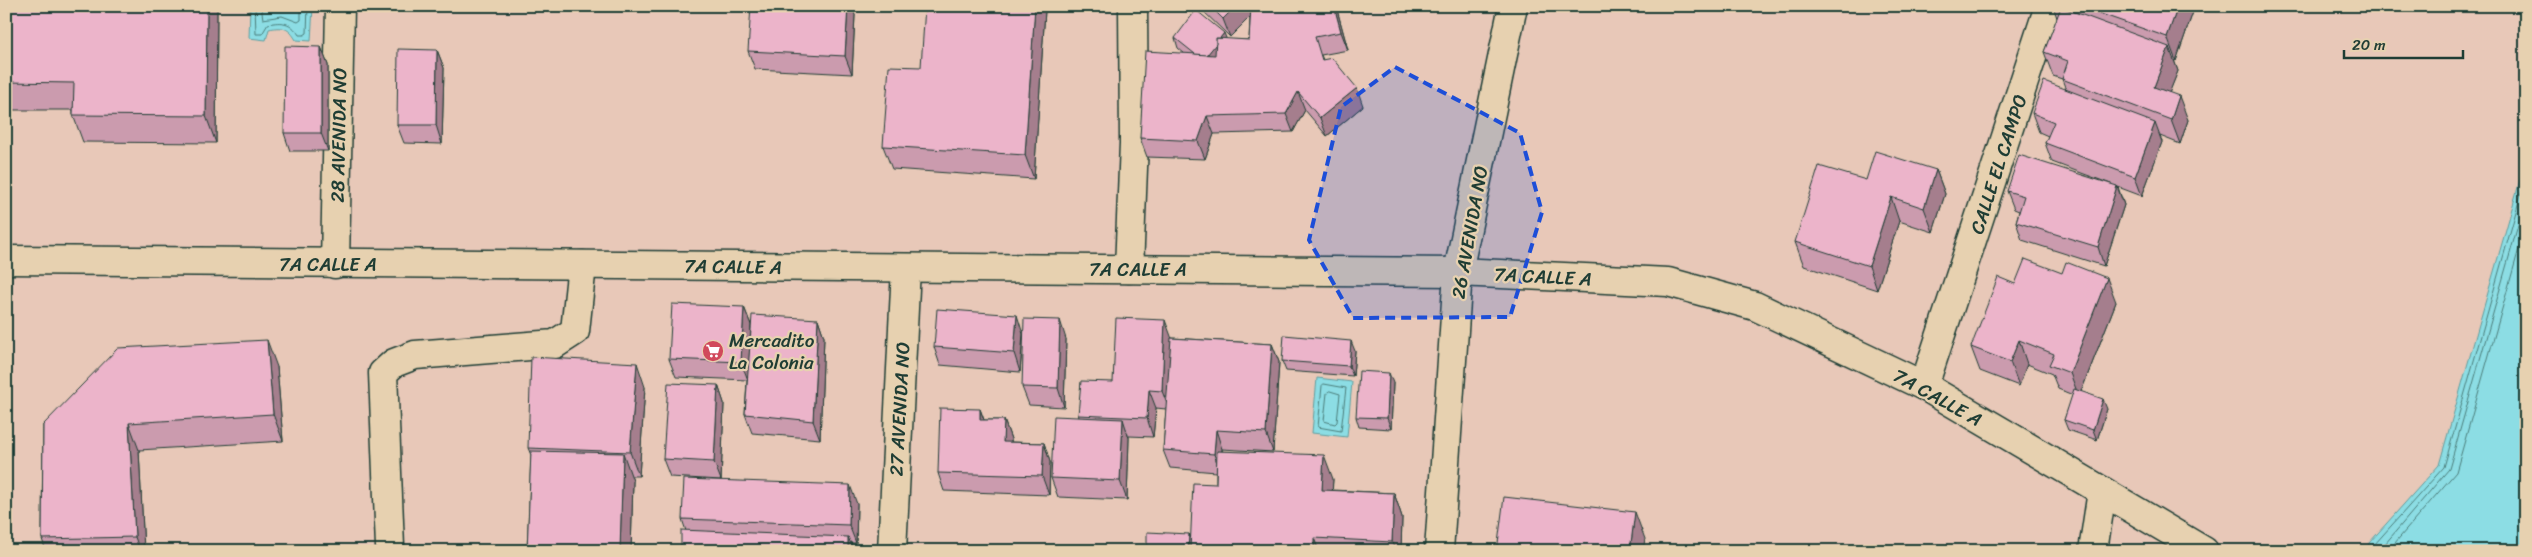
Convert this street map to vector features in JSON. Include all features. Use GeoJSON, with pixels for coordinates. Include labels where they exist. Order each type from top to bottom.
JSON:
{"type":"FeatureCollection","features":[{"type":"Feature","properties":{"kind":"street","name":"28 AVENIDA NO"},"geometry":{"type":"LineString","coordinates":[[335,264],[340,6]]}},
{"type":"Feature","properties":{"kind":"street"},"geometry":{"type":"LineString","coordinates":[[1129,269],[1134,143],[1133,6]]}},
{"type":"Feature","properties":{"kind":"street","name":"26 AVENIDA NO"},"geometry":{"type":"LineString","coordinates":[[1439,551],[1458,272],[1513,6]]}},
{"type":"Feature","properties":{"kind":"street","name":"CALLE EL CAMPO"},"geometry":{"type":"LineString","coordinates":[[1924,386],[1947,321],[2048,6]]}},
{"type":"Feature","properties":{"kind":"street","name":"7A CALLE A"},"geometry":{"type":"LineString","coordinates":[[6,260],[1458,272],[1668,282],[1755,306],[1924,386],[2204,551]]}},
{"type":"Feature","properties":{"kind":"street"},"geometry":{"type":"LineString","coordinates":[[390,547],[383,373],[394,363],[415,355],[556,344],[575,330],[582,265]]}},
{"type":"Feature","properties":{"kind":"street","name":"27 AVENIDA NO"},"geometry":{"type":"LineString","coordinates":[[892,551],[906,268]]}},
{"type":"Feature","properties":{"kind":"street"},"geometry":{"type":"LineString","coordinates":[[2093,551],[2102,491]]}},
{"type":"Feature","properties":{"kind":"highlighted area"},"geometry":{"type":"Polygon","coordinates":[[[1395,67],[1520,133],[1542,212],[1510,317],[1353,318],[1309,240],[1341,107],[1395,67]]]}},
{"type":"Feature","properties":{"kind":"water"},"geometry":{"type":"Polygon","coordinates":[[[250,6],[313,6],[311,41],[296,40],[288,30],[278,28],[269,29],[266,40],[249,38],[250,6]]]}},
{"type":"Feature","properties":{"kind":"water"},"geometry":{"type":"Polygon","coordinates":[[[2526,159],[2526,551],[2367,551],[2369,543],[2439,465],[2526,159]]]}},
{"type":"Feature","properties":{"kind":"water"},"geometry":{"type":"Polygon","coordinates":[[[1317,378],[1352,382],[1347,437],[1312,433],[1317,378]]]}},
{"type":"Feature","properties":{"kind":"building"},"geometry":{"type":"Polygon","coordinates":[[[6,6],[207,6],[206,116],[73,115],[74,83],[6,82],[6,6]]]}},
{"type":"Feature","properties":{"kind":"building"},"geometry":{"type":"Polygon","coordinates":[[[751,6],[848,6],[845,56],[748,51],[751,6]]]}},
{"type":"Feature","properties":{"kind":"building"},"geometry":{"type":"Polygon","coordinates":[[[925,6],[1035,6],[1025,155],[883,146],[889,66],[921,67],[925,6]]]}},
{"type":"Feature","properties":{"kind":"building"},"geometry":{"type":"Polygon","coordinates":[[[1210,6],[1236,6],[1223,19],[1210,6]]]}},
{"type":"Feature","properties":{"kind":"building"},"geometry":{"type":"Polygon","coordinates":[[[1251,6],[1334,6],[1341,32],[1315,37],[1322,60],[1332,58],[1357,88],[1320,118],[1298,92],[1286,114],[1207,116],[1198,141],[1140,138],[1145,51],[1215,55],[1216,38],[1249,40],[1251,6]]]}},
{"type":"Feature","properties":{"kind":"building"},"geometry":{"type":"Polygon","coordinates":[[[2078,6],[2178,6],[2167,37],[2078,6]]]}},
{"type":"Feature","properties":{"kind":"building"},"geometry":{"type":"Polygon","coordinates":[[[2061,7],[2169,47],[2154,87],[2179,96],[2171,120],[2062,79],[2068,61],[2044,52],[2061,7]]]}},
{"type":"Feature","properties":{"kind":"building"},"geometry":{"type":"Polygon","coordinates":[[[1196,10],[1224,33],[1220,38],[1216,38],[1216,44],[1207,55],[1195,54],[1175,38],[1196,10]]]}},
{"type":"Feature","properties":{"kind":"building"},"geometry":{"type":"Polygon","coordinates":[[[285,46],[321,47],[321,133],[284,133],[285,46]]]}},
{"type":"Feature","properties":{"kind":"building"},"geometry":{"type":"Polygon","coordinates":[[[398,49],[437,50],[436,125],[397,125],[398,49]]]}},
{"type":"Feature","properties":{"kind":"building"},"geometry":{"type":"Polygon","coordinates":[[[2044,81],[2155,123],[2135,177],[2045,143],[2054,122],[2032,113],[2044,81]]]}},
{"type":"Feature","properties":{"kind":"building"},"geometry":{"type":"Polygon","coordinates":[[[1875,151],[1936,170],[1924,208],[1891,197],[1869,266],[1795,242],[1819,166],[1866,180],[1875,151]]]}},
{"type":"Feature","properties":{"kind":"building"},"geometry":{"type":"Polygon","coordinates":[[[2019,155],[2117,186],[2098,247],[2016,222],[2024,196],[2007,191],[2019,155]]]}},
{"type":"Feature","properties":{"kind":"building"},"geometry":{"type":"Polygon","coordinates":[[[2025,259],[2062,273],[2066,262],[2107,278],[2070,373],[2049,365],[2054,354],[2019,340],[2010,362],[1971,347],[1998,277],[2015,284],[2025,259]]]}},
{"type":"Feature","properties":{"kind":"building","name":"Mercadito La Colonia"},"geometry":{"type":"Polygon","coordinates":[[[672,304],[744,307],[741,362],[669,359],[672,304]]]}},
{"type":"Feature","properties":{"kind":"building"},"geometry":{"type":"Polygon","coordinates":[[[937,309],[1017,315],[1014,353],[934,347],[937,309]]]}},
{"type":"Feature","properties":{"kind":"building"},"geometry":{"type":"Polygon","coordinates":[[[752,315],[818,319],[813,421],[745,414],[752,315]]]}},
{"type":"Feature","properties":{"kind":"building"},"geometry":{"type":"Polygon","coordinates":[[[1116,318],[1165,320],[1162,391],[1149,390],[1147,418],[1078,415],[1081,381],[1113,382],[1116,318]]]}},
{"type":"Feature","properties":{"kind":"building"},"geometry":{"type":"Polygon","coordinates":[[[1024,319],[1060,320],[1058,388],[1022,387],[1024,319]]]}},
{"type":"Feature","properties":{"kind":"building"},"geometry":{"type":"Polygon","coordinates":[[[1284,335],[1351,341],[1349,366],[1282,361],[1284,335]]]}},
{"type":"Feature","properties":{"kind":"building"},"geometry":{"type":"Polygon","coordinates":[[[1171,338],[1272,344],[1266,433],[1216,430],[1214,454],[1163,450],[1171,338]]]}},
{"type":"Feature","properties":{"kind":"building"},"geometry":{"type":"Polygon","coordinates":[[[267,340],[273,414],[129,423],[135,537],[42,539],[43,425],[118,348],[267,340]]]}},
{"type":"Feature","properties":{"kind":"building"},"geometry":{"type":"Polygon","coordinates":[[[531,357],[637,363],[630,452],[528,448],[531,357]]]}},
{"type":"Feature","properties":{"kind":"building"},"geometry":{"type":"Polygon","coordinates":[[[1359,371],[1389,373],[1387,418],[1356,417],[1359,371]]]}},
{"type":"Feature","properties":{"kind":"building"},"geometry":{"type":"Polygon","coordinates":[[[668,383],[718,385],[714,462],[663,459],[668,383]]]}},
{"type":"Feature","properties":{"kind":"building"},"geometry":{"type":"Polygon","coordinates":[[[2074,389],[2103,399],[2093,430],[2064,420],[2074,389]]]}},
{"type":"Feature","properties":{"kind":"building"},"geometry":{"type":"Polygon","coordinates":[[[940,408],[980,409],[980,420],[1004,420],[1003,442],[1044,443],[1042,476],[938,473],[940,408]]]}},
{"type":"Feature","properties":{"kind":"building"},"geometry":{"type":"Polygon","coordinates":[[[1054,416],[1123,419],[1120,481],[1051,478],[1054,416]]]}},
{"type":"Feature","properties":{"kind":"building"},"geometry":{"type":"Polygon","coordinates":[[[531,451],[623,453],[620,551],[527,551],[531,451]]]}},
{"type":"Feature","properties":{"kind":"building"},"geometry":{"type":"Polygon","coordinates":[[[1217,451],[1324,455],[1322,490],[1394,493],[1392,542],[1314,538],[1314,551],[1190,551],[1193,483],[1216,484],[1217,451]]]}},
{"type":"Feature","properties":{"kind":"building"},"geometry":{"type":"Polygon","coordinates":[[[684,479],[850,485],[849,525],[682,519],[684,479]]]}},
{"type":"Feature","properties":{"kind":"building"},"geometry":{"type":"Polygon","coordinates":[[[1504,497],[1635,512],[1630,551],[1497,551],[1504,497]]]}},
{"type":"Feature","properties":{"kind":"building"},"geometry":{"type":"Polygon","coordinates":[[[681,530],[848,537],[848,551],[681,551],[681,530]]]}},
{"type":"Feature","properties":{"kind":"building"},"geometry":{"type":"Polygon","coordinates":[[[1147,532],[1189,534],[1188,551],[1147,551],[1147,532]]]}},
{"type":"Feature","properties":{"kind":"place","name":"Mercadito La Colonia"},"geometry":{"type":"Point","coordinates":[713,351]}}]}
